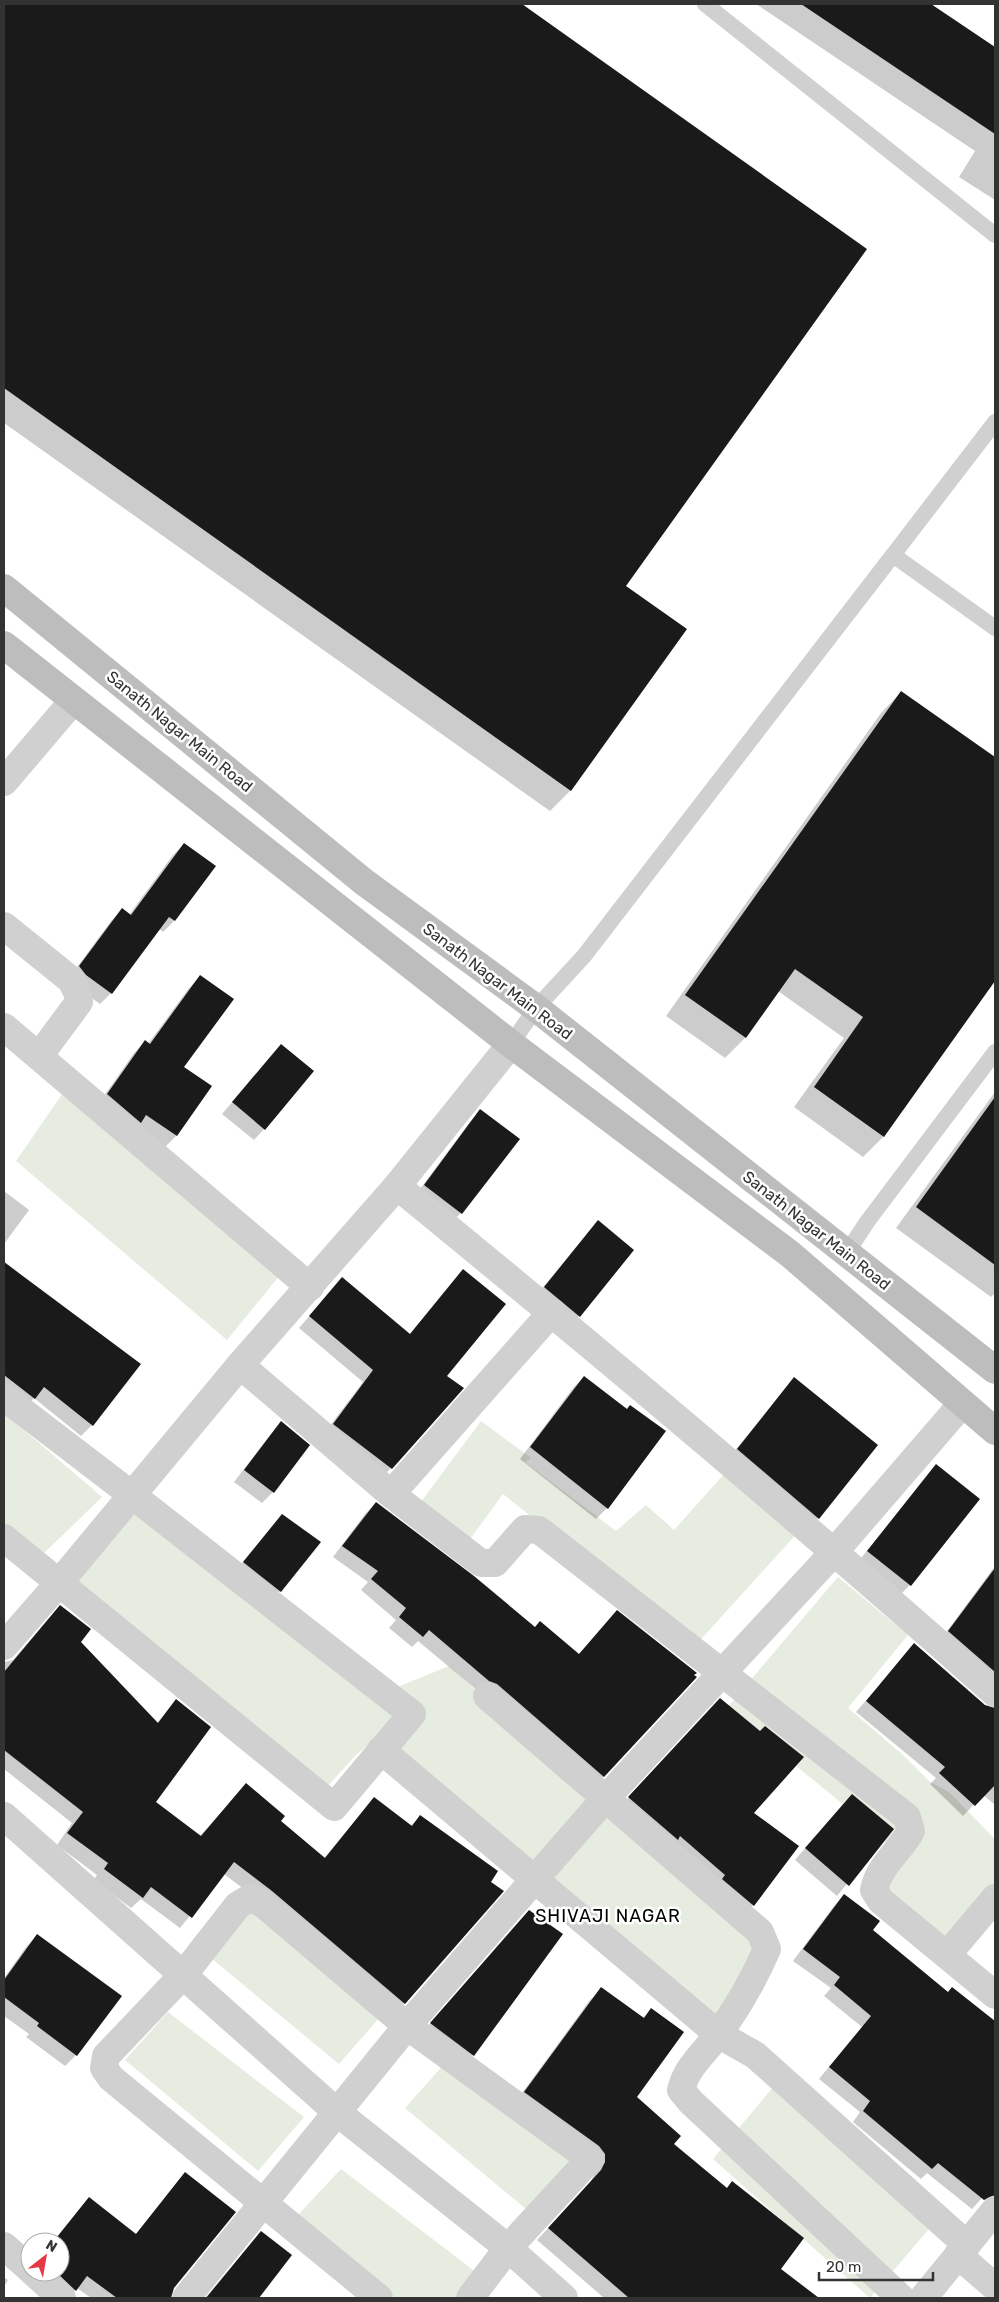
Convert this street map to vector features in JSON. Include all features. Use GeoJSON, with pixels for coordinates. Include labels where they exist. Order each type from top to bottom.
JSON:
{"type":"FeatureCollection","features":[{"type":"Feature","properties":{"kind":"street","name":"Sanath Nagar Main Road"},"geometry":{"type":"LineString","coordinates":[[4,588],[364,882],[536,1008],[995,1370]]}},
{"type":"Feature","properties":{"kind":"street"},"geometry":{"type":"LineString","coordinates":[[4,645],[510,1044],[790,1254],[995,1431]]}},
{"type":"Feature","properties":{"kind":"street"},"geometry":{"type":"LineString","coordinates":[[4,782],[73,701]]}},
{"type":"Feature","properties":{"kind":"street"},"geometry":{"type":"LineString","coordinates":[[4,926],[72,980],[77,992],[79,1002],[39,1056]]}},
{"type":"Feature","properties":{"kind":"street"},"geometry":{"type":"LineString","coordinates":[[4,1027],[310,1287]]}},
{"type":"Feature","properties":{"kind":"street"},"geometry":{"type":"LineString","coordinates":[[4,1646],[59,1583],[240,1365],[397,1186],[510,1044]]}},
{"type":"Feature","properties":{"kind":"street"},"geometry":{"type":"LineString","coordinates":[[397,1186],[552,1312],[835,1551],[995,1693]]}},
{"type":"Feature","properties":{"kind":"street"},"geometry":{"type":"LineString","coordinates":[[391,1494],[552,1312]]}},
{"type":"Feature","properties":{"kind":"street"},"geometry":{"type":"LineString","coordinates":[[240,1365],[391,1494],[481,1562],[495,1563],[525,1529],[539,1530],[907,1817],[911,1831],[876,1878],[874,1890],[881,1901],[995,1995]]}},
{"type":"Feature","properties":{"kind":"street"},"geometry":{"type":"LineString","coordinates":[[4,1397],[132,1494],[412,1714],[334,1807],[4,1538]]}},
{"type":"Feature","properties":{"kind":"street"},"geometry":{"type":"LineString","coordinates":[[186,2298],[408,2026],[534,1880],[605,1799],[835,1551],[962,1404]]}},
{"type":"Feature","properties":{"kind":"street"},"geometry":{"type":"LineString","coordinates":[[487,1696],[760,1932],[767,1949],[718,2034],[684,2076],[681,2090],[691,2102],[901,2298]]}},
{"type":"Feature","properties":{"kind":"street"},"geometry":{"type":"LineString","coordinates":[[381,1750],[718,2034],[755,2055],[962,2250],[995,2287]]}},
{"type":"Feature","properties":{"kind":"street"},"geometry":{"type":"LineString","coordinates":[[4,1816],[338,2112],[508,2248],[564,2298]]}},
{"type":"Feature","properties":{"kind":"street"},"geometry":{"type":"LineString","coordinates":[[379,2298],[111,2078],[104,2068],[106,2056],[184,1974],[238,1905],[250,1898],[262,1903],[408,2026],[590,2158],[508,2248],[470,2298]]}},
{"type":"Feature","properties":{"kind":"street"},"geometry":{"type":"LineString","coordinates":[[947,1955],[995,1898]]}},
{"type":"Feature","properties":{"kind":"street"},"geometry":{"type":"LineString","coordinates":[[922,2298],[995,2210]]}},
{"type":"Feature","properties":{"kind":"street"},"geometry":{"type":"LineString","coordinates":[[4,2246],[20,2261]]}},
{"type":"Feature","properties":{"kind":"street"},"geometry":{"type":"LineString","coordinates":[[44,2282],[62,2298]]}},
{"type":"Feature","properties":{"kind":"lane"},"geometry":{"type":"LineString","coordinates":[[705,4],[995,235]]}},
{"type":"Feature","properties":{"kind":"lane"},"geometry":{"type":"LineString","coordinates":[[510,1044],[536,1008],[584,956],[995,422]]}},
{"type":"Feature","properties":{"kind":"lane"},"geometry":{"type":"LineString","coordinates":[[893,555],[995,628]]}},
{"type":"Feature","properties":{"kind":"lane"},"geometry":{"type":"LineString","coordinates":[[846,1254],[867,1222],[995,1052]]}},
{"type":"Feature","properties":{"kind":"shaded area"},"geometry":{"type":"Polygon","coordinates":[[[65,1090],[289,1264],[227,1340],[16,1161],[65,1090]]]}},
{"type":"Feature","properties":{"kind":"shaded area"},"geometry":{"type":"Polygon","coordinates":[[[4,1413],[102,1497],[39,1558],[4,1530],[4,1413]]]}},
{"type":"Feature","properties":{"kind":"shaded area"},"geometry":{"type":"Polygon","coordinates":[[[481,1421],[531,1458],[525,1462],[616,1531],[646,1505],[674,1530],[726,1472],[799,1531],[694,1647],[503,1494],[465,1546],[409,1518],[481,1421]]]}},
{"type":"Feature","properties":{"kind":"shaded area"},"geometry":{"type":"Polygon","coordinates":[[[135,1507],[404,1716],[356,1755],[323,1791],[69,1582],[135,1507]]]}},
{"type":"Feature","properties":{"kind":"shaded area"},"geometry":{"type":"Polygon","coordinates":[[[838,1577],[908,1635],[848,1708],[902,1754],[930,1782],[949,1792],[995,1839],[995,1890],[948,1947],[881,1888],[900,1855],[833,1796],[726,1709],[838,1577]]]}},
{"type":"Feature","properties":{"kind":"shaded area"},"geometry":{"type":"Polygon","coordinates":[[[449,1666],[595,1797],[535,1870],[390,1750],[395,1688],[449,1666]]]}},
{"type":"Feature","properties":{"kind":"shaded area"},"geometry":{"type":"Polygon","coordinates":[[[605,1811],[760,1950],[715,2022],[543,1879],[605,1811]]]}},
{"type":"Feature","properties":{"kind":"shaded area"},"geometry":{"type":"Polygon","coordinates":[[[250,1906],[386,2010],[339,2064],[206,1954],[250,1906]]]}},
{"type":"Feature","properties":{"kind":"shaded area"},"geometry":{"type":"Polygon","coordinates":[[[168,2012],[304,2117],[258,2171],[125,2060],[168,2012]]]}},
{"type":"Feature","properties":{"kind":"shaded area"},"geometry":{"type":"Polygon","coordinates":[[[448,2060],[584,2165],[538,2219],[405,2108],[448,2060]]]}},
{"type":"Feature","properties":{"kind":"shaded area"},"geometry":{"type":"Polygon","coordinates":[[[774,2086],[935,2222],[870,2298],[713,2159],[774,2086]]]}},
{"type":"Feature","properties":{"kind":"shaded area"},"geometry":{"type":"Polygon","coordinates":[[[341,2169],[477,2273],[455,2298],[395,2298],[297,2216],[341,2169]]]}},
{"type":"Feature","properties":{"kind":"building"},"geometry":{"type":"Polygon","coordinates":[[[4,4],[522,4],[867,249],[626,586],[687,629],[571,791],[4,388],[4,4]]]}},
{"type":"Feature","properties":{"kind":"building"},"geometry":{"type":"Polygon","coordinates":[[[801,4],[931,4],[995,47],[995,134],[801,4]]]}},
{"type":"Feature","properties":{"kind":"building"},"geometry":{"type":"Polygon","coordinates":[[[901,691],[995,757],[995,981],[884,1137],[814,1087],[863,1017],[795,969],[746,1038],[685,995],[901,691]]]}},
{"type":"Feature","properties":{"kind":"building"},"geometry":{"type":"Polygon","coordinates":[[[184,843],[216,866],[175,921],[169,917],[112,994],[86,975],[79,966],[122,908],[131,915],[184,843]]]}},
{"type":"Feature","properties":{"kind":"building"},"geometry":{"type":"Polygon","coordinates":[[[200,975],[234,999],[184,1067],[212,1086],[177,1136],[146,1115],[141,1123],[107,1094],[145,1040],[150,1044],[200,975]]]}},
{"type":"Feature","properties":{"kind":"building"},"geometry":{"type":"Polygon","coordinates":[[[281,1044],[314,1071],[265,1130],[232,1102],[281,1044]]]}},
{"type":"Feature","properties":{"kind":"building"},"geometry":{"type":"Polygon","coordinates":[[[995,1097],[995,1265],[916,1207],[995,1097]]]}},
{"type":"Feature","properties":{"kind":"building"},"geometry":{"type":"Polygon","coordinates":[[[480,1109],[520,1139],[462,1214],[424,1185],[480,1109]]]}},
{"type":"Feature","properties":{"kind":"building"},"geometry":{"type":"Polygon","coordinates":[[[598,1220],[634,1250],[580,1317],[544,1287],[598,1220]]]}},
{"type":"Feature","properties":{"kind":"building"},"geometry":{"type":"Polygon","coordinates":[[[4,1262],[141,1364],[93,1426],[44,1387],[35,1399],[4,1375],[4,1262]]]}},
{"type":"Feature","properties":{"kind":"building"},"geometry":{"type":"Polygon","coordinates":[[[463,1269],[506,1304],[447,1376],[464,1388],[392,1469],[333,1424],[373,1370],[309,1316],[342,1277],[410,1334],[463,1269]]]}},
{"type":"Feature","properties":{"kind":"building"},"geometry":{"type":"Polygon","coordinates":[[[584,1376],[627,1409],[630,1405],[666,1431],[608,1509],[530,1447],[584,1376]]]}},
{"type":"Feature","properties":{"kind":"building"},"geometry":{"type":"Polygon","coordinates":[[[794,1377],[878,1445],[819,1519],[737,1449],[794,1377]]]}},
{"type":"Feature","properties":{"kind":"building"},"geometry":{"type":"Polygon","coordinates":[[[281,1421],[310,1445],[274,1493],[244,1470],[281,1421]]]}},
{"type":"Feature","properties":{"kind":"building"},"geometry":{"type":"Polygon","coordinates":[[[936,1464],[980,1499],[911,1586],[867,1551],[936,1464]]]}},
{"type":"Feature","properties":{"kind":"building"},"geometry":{"type":"Polygon","coordinates":[[[376,1502],[474,1576],[535,1627],[540,1621],[579,1654],[617,1610],[697,1673],[694,1675],[697,1677],[604,1777],[497,1684],[489,1681],[429,1630],[423,1637],[399,1617],[406,1608],[371,1579],[378,1571],[342,1546],[376,1502]]]}},
{"type":"Feature","properties":{"kind":"building"},"geometry":{"type":"Polygon","coordinates":[[[282,1514],[321,1542],[281,1592],[243,1562],[282,1514]]]}},
{"type":"Feature","properties":{"kind":"building"},"geometry":{"type":"Polygon","coordinates":[[[995,1568],[995,1672],[948,1631],[995,1568]]]}},
{"type":"Feature","properties":{"kind":"building"},"geometry":{"type":"Polygon","coordinates":[[[60,1605],[91,1629],[81,1642],[158,1723],[176,1699],[211,1727],[156,1802],[201,1836],[246,1783],[285,1816],[281,1821],[325,1858],[374,1797],[412,1826],[420,1815],[498,1871],[491,1882],[504,1891],[405,2004],[272,1891],[234,1862],[192,1918],[151,1887],[143,1898],[104,1869],[108,1863],[67,1833],[83,1812],[4,1750],[4,1672],[60,1605]]]}},
{"type":"Feature","properties":{"kind":"building"},"geometry":{"type":"Polygon","coordinates":[[[914,1643],[985,1705],[995,1708],[995,1785],[975,1806],[939,1773],[945,1767],[866,1701],[914,1643]]]}},
{"type":"Feature","properties":{"kind":"building"},"geometry":{"type":"Polygon","coordinates":[[[720,1698],[760,1731],[765,1726],[804,1757],[754,1813],[799,1846],[754,1906],[722,1879],[725,1875],[680,1836],[678,1840],[628,1797],[720,1698]]]}},
{"type":"Feature","properties":{"kind":"building"},"geometry":{"type":"Polygon","coordinates":[[[852,1794],[894,1829],[849,1886],[805,1848],[852,1794]]]}},
{"type":"Feature","properties":{"kind":"building"},"geometry":{"type":"Polygon","coordinates":[[[844,1894],[880,1921],[873,1930],[948,1992],[952,1987],[995,2021],[995,2195],[984,2200],[938,2163],[932,2169],[863,2111],[870,2101],[829,2067],[871,2016],[834,1985],[840,1977],[803,1949],[844,1894]]]}},
{"type":"Feature","properties":{"kind":"building"},"geometry":{"type":"Polygon","coordinates":[[[529,1910],[563,1934],[474,2056],[430,2023],[529,1910]]]}},
{"type":"Feature","properties":{"kind":"building"},"geometry":{"type":"Polygon","coordinates":[[[37,1934],[122,1996],[77,2056],[37,2026],[39,2023],[4,1997],[4,1980],[37,1934]]]}},
{"type":"Feature","properties":{"kind":"building"},"geometry":{"type":"Polygon","coordinates":[[[601,1987],[644,2018],[651,2008],[684,2032],[637,2097],[681,2136],[674,2144],[727,2188],[732,2181],[804,2238],[781,2269],[819,2298],[629,2298],[548,2228],[601,2170],[605,2162],[605,2154],[599,2146],[524,2092],[601,1987]]]}},
{"type":"Feature","properties":{"kind":"building"},"geometry":{"type":"Polygon","coordinates":[[[185,2172],[236,2212],[174,2288],[171,2298],[117,2298],[87,2276],[76,2291],[67,2282],[70,2282],[70,2232],[61,2232],[89,2197],[136,2234],[185,2172]]]}},
{"type":"Feature","properties":{"kind":"building"},"geometry":{"type":"Polygon","coordinates":[[[261,2231],[292,2255],[259,2298],[206,2298],[261,2231]]]}},
{"type":"Feature","properties":{"kind":"district","name":"SHIVAJI NAGAR"},"geometry":{"type":"Point","coordinates":[608,1916]}}]}
